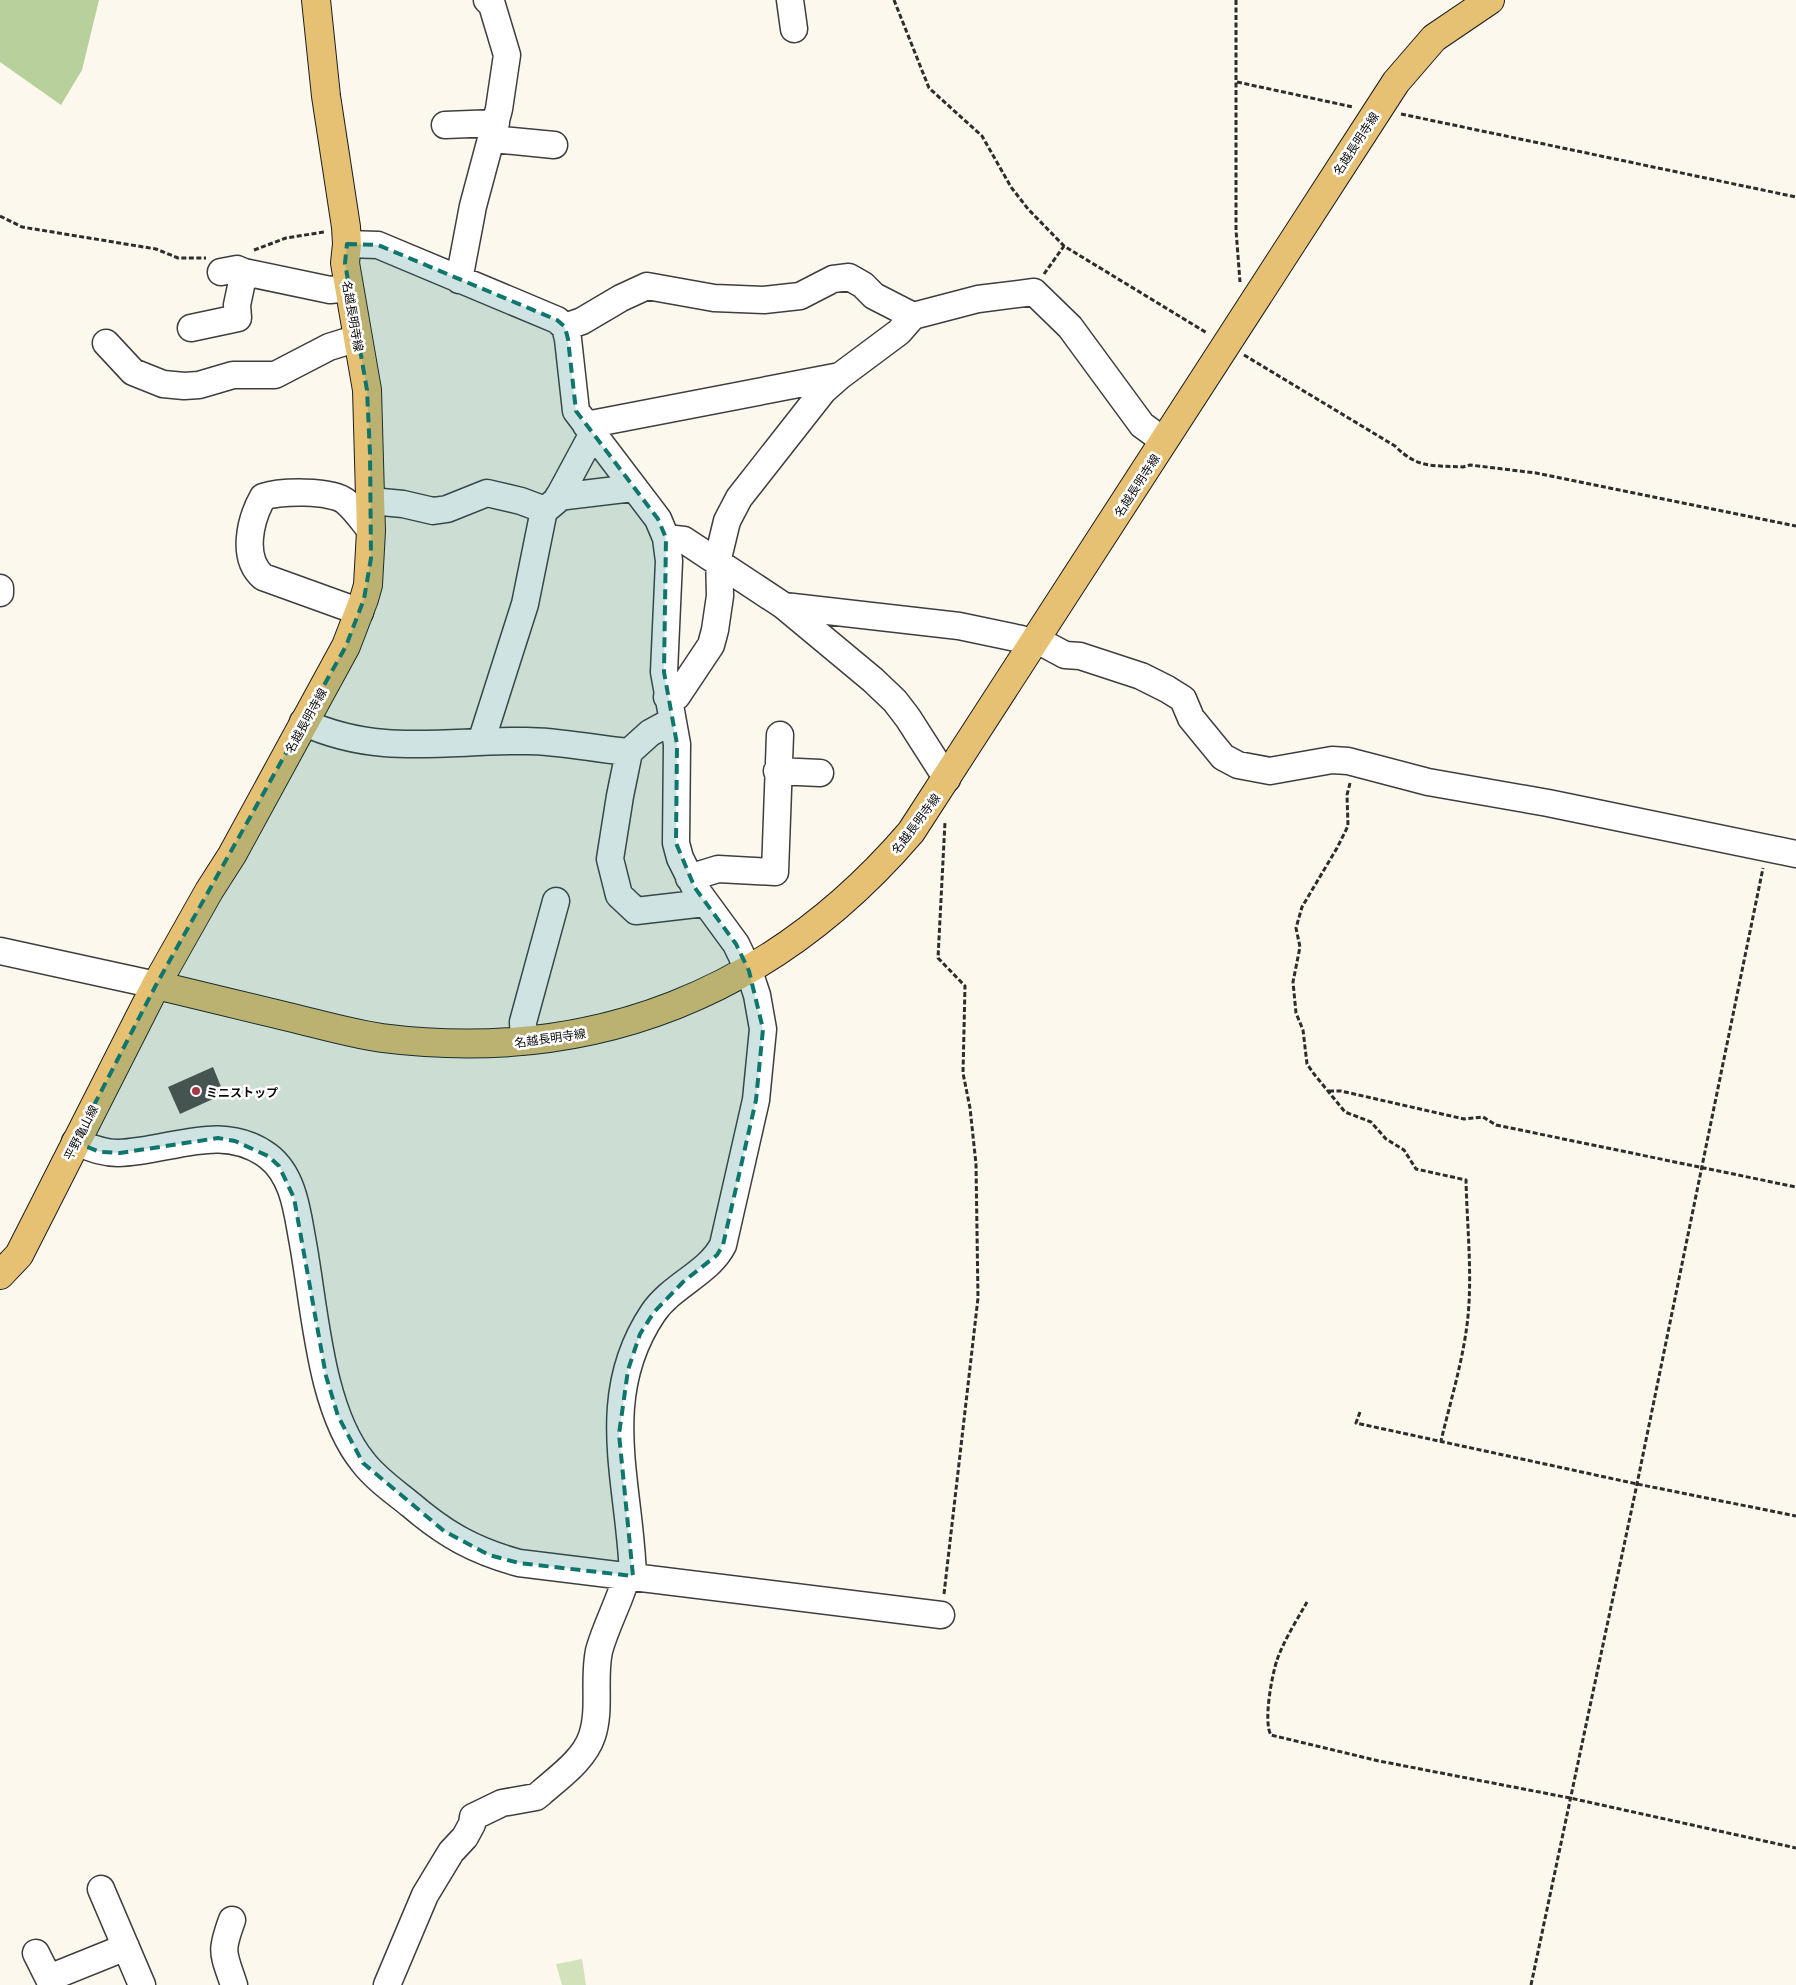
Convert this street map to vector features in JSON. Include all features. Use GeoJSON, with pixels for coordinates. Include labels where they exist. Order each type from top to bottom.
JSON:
{"type":"FeatureCollection","features":[{"type":"Feature","properties":{"kind":"main road","name":"名越長明寺線"},"geometry":{"type":"LineString","coordinates":[[316,0],[324,87],[346,235],[345,263],[367,390],[371,501],[368,585],[360,612],[346,646],[232,855],[209,890],[156,985],[381,1038],[458,1044],[524,1041],[576,1034],[650,1015],[680,1005],[749,971],[816,925],[859,890],[911,832],[947,779],[1375,111],[1413,60],[1434,38],[1490,0]]}},
{"type":"Feature","properties":{"kind":"main road","name":"平野亀山線"},"geometry":{"type":"LineString","coordinates":[[0,1275],[19,1254],[156,985]]}},
{"type":"Feature","properties":{"kind":"street"},"geometry":{"type":"LineString","coordinates":[[790,0],[794,29]]}},
{"type":"Feature","properties":{"kind":"street"},"geometry":{"type":"LineString","coordinates":[[459,280],[474,206],[494,131],[508,55],[492,2]]}},
{"type":"Feature","properties":{"kind":"street"},"geometry":{"type":"LineString","coordinates":[[445,125],[494,131],[554,145]]}},
{"type":"Feature","properties":{"kind":"street"},"geometry":{"type":"LineString","coordinates":[[346,235],[378,245],[550,316],[565,327],[576,411],[658,519],[666,538],[669,561],[664,672],[677,744],[676,843],[689,878],[736,944],[749,971],[760,1011],[763,1046],[754,1114],[728,1230],[717,1255],[683,1282],[654,1312],[640,1334],[623,1391],[620,1416],[620,1452],[632,1546],[630,1575],[599,1651],[596,1666],[595,1714],[590,1739],[574,1764],[541,1793],[536,1796],[502,1803],[473,1817],[472,1824],[465,1837],[451,1852],[425,1895],[387,1985]]}},
{"type":"Feature","properties":{"kind":"street"},"geometry":{"type":"LineString","coordinates":[[191,328],[238,318],[231,263],[330,290],[349,288]]}},
{"type":"Feature","properties":{"kind":"street"},"geometry":{"type":"LineString","coordinates":[[565,327],[582,321],[620,298],[647,286],[714,298],[764,300],[800,296],[833,279],[849,277],[863,285],[874,296],[913,316]]}},
{"type":"Feature","properties":{"kind":"street"},"geometry":{"type":"LineString","coordinates":[[705,903],[636,912],[619,895],[610,859],[629,752],[650,733],[670,709],[711,645],[718,618],[719,561],[727,521],[739,498],[823,391],[899,332],[913,316],[978,299],[1034,292],[1070,327],[1142,425],[1164,441]]}},
{"type":"Feature","properties":{"kind":"street"},"geometry":{"type":"LineString","coordinates":[[106,343],[133,372],[163,384],[184,386],[199,385],[233,375],[275,375],[329,348],[358,338]]}},
{"type":"Feature","properties":{"kind":"street"},"geometry":{"type":"LineString","coordinates":[[589,430],[840,376]]}},
{"type":"Feature","properties":{"kind":"street"},"geometry":{"type":"LineString","coordinates":[[481,742],[525,604],[552,503],[589,430]]}},
{"type":"Feature","properties":{"kind":"street"},"geometry":{"type":"LineString","coordinates":[[371,501],[403,504],[433,511],[447,508],[488,493],[521,501],[552,503],[634,488]]}},
{"type":"Feature","properties":{"kind":"street"},"geometry":{"type":"LineString","coordinates":[[360,612],[263,577],[253,565],[250,534],[255,514],[264,497],[275,494],[315,493],[341,498],[371,531]]}},
{"type":"Feature","properties":{"kind":"street"},"geometry":{"type":"LineString","coordinates":[[666,538],[684,540],[719,561],[784,606],[895,701],[947,779]]}},
{"type":"Feature","properties":{"kind":"street"},"geometry":{"type":"LineString","coordinates":[[0,588],[0,593]]}},
{"type":"Feature","properties":{"kind":"street"},"geometry":{"type":"LineString","coordinates":[[784,606],[959,626],[1021,639],[1064,655],[1080,656],[1141,676],[1183,699],[1191,718],[1223,757],[1238,765],[1270,771],[1332,760],[1358,763],[1428,782],[1548,803],[1796,854]]}},
{"type":"Feature","properties":{"kind":"street"},"geometry":{"type":"LineString","coordinates":[[303,722],[327,732],[372,743],[400,745],[528,740],[629,752]]}},
{"type":"Feature","properties":{"kind":"street"},"geometry":{"type":"LineString","coordinates":[[689,878],[718,870],[775,872],[777,771],[780,735]]}},
{"type":"Feature","properties":{"kind":"street"},"geometry":{"type":"LineString","coordinates":[[777,771],[820,773]]}},
{"type":"Feature","properties":{"kind":"street"},"geometry":{"type":"LineString","coordinates":[[524,1041],[523,1022],[556,901]]}},
{"type":"Feature","properties":{"kind":"street"},"geometry":{"type":"LineString","coordinates":[[0,952],[156,985]]}},
{"type":"Feature","properties":{"kind":"street"},"geometry":{"type":"LineString","coordinates":[[75,1142],[100,1152],[120,1153],[199,1139],[218,1138],[235,1141],[268,1156],[279,1166],[294,1198],[329,1389],[344,1431],[363,1462],[390,1488],[444,1532],[465,1544],[489,1555],[520,1563],[630,1575],[941,1615]]}},
{"type":"Feature","properties":{"kind":"street"},"geometry":{"type":"LineString","coordinates":[[100,1889],[142,1985]]}},
{"type":"Feature","properties":{"kind":"street"},"geometry":{"type":"LineString","coordinates":[[232,1920],[223,1945],[223,1953],[234,1985]]}},
{"type":"Feature","properties":{"kind":"street"},"geometry":{"type":"LineString","coordinates":[[36,1952],[51,1982],[126,1947]]}},
{"type":"Feature","properties":{"kind":"path"},"geometry":{"type":"LineString","coordinates":[[894,0],[933,93],[951,106],[982,136],[1012,187],[1028,209],[1064,246],[1395,446],[1418,464],[1463,467],[1470,465],[1536,473],[1796,526]]}},
{"type":"Feature","properties":{"kind":"path"},"geometry":{"type":"LineString","coordinates":[[1236,0],[1236,230],[1239,280],[1241,289],[1251,305]]}},
{"type":"Feature","properties":{"kind":"path"},"geometry":{"type":"LineString","coordinates":[[1237,82],[1356,108],[1403,114],[1796,197]]}},
{"type":"Feature","properties":{"kind":"path"},"geometry":{"type":"LineString","coordinates":[[0,216],[22,227],[156,249],[178,258],[231,263],[286,238],[346,235]]}},
{"type":"Feature","properties":{"kind":"path"},"geometry":{"type":"LineString","coordinates":[[1034,292],[1064,246]]}},
{"type":"Feature","properties":{"kind":"path"},"geometry":{"type":"LineString","coordinates":[[1358,763],[1346,796],[1348,826],[1302,907],[1296,928],[1300,947],[1293,982],[1296,1013],[1303,1030],[1307,1064],[1345,1112],[1371,1122],[1386,1139],[1404,1150],[1416,1169],[1466,1180],[1467,1253],[1470,1273],[1467,1326],[1441,1441]]}},
{"type":"Feature","properties":{"kind":"path"},"geometry":{"type":"LineString","coordinates":[[941,1615],[978,1298],[976,1164],[970,1108],[962,1073],[964,986],[938,958],[945,818]]}},
{"type":"Feature","properties":{"kind":"path"},"geometry":{"type":"LineString","coordinates":[[1531,1985],[1637,1484],[1700,1166],[1767,848]]}},
{"type":"Feature","properties":{"kind":"path"},"geometry":{"type":"LineString","coordinates":[[1328,1091],[1341,1091],[1464,1119],[1483,1116],[1496,1125],[1796,1187]]}},
{"type":"Feature","properties":{"kind":"path"},"geometry":{"type":"LineString","coordinates":[[1360,1412],[1356,1423],[1637,1484],[1796,1516]]}},
{"type":"Feature","properties":{"kind":"path"},"geometry":{"type":"LineString","coordinates":[[1307,1602],[1277,1660],[1269,1704],[1268,1729],[1271,1735],[1380,1761],[1570,1798],[1796,1848]]}},
{"type":"Feature","properties":{"kind":"highlighted area"},"geometry":{"type":"Polygon","coordinates":[[[347,244],[378,245],[557,320],[565,327],[568,339],[576,411],[658,519],[666,538],[664,672],[677,744],[676,843],[695,888],[736,944],[749,971],[763,1029],[756,1100],[723,1245],[717,1255],[683,1282],[654,1312],[640,1334],[628,1370],[619,1434],[633,1576],[519,1563],[489,1555],[444,1531],[363,1463],[338,1416],[326,1376],[294,1198],[279,1166],[268,1156],[235,1141],[218,1138],[120,1153],[100,1152],[75,1142],[156,985],[346,646],[364,599],[371,558],[367,390],[345,263],[347,244]]]}},
{"type":"Feature","properties":{"kind":"green space"},"geometry":{"type":"Polygon","coordinates":[[[0,0],[99,0],[82,70],[61,105],[0,62],[0,0]]]}},
{"type":"Feature","properties":{"kind":"green space"},"geometry":{"type":"Polygon","coordinates":[[[582,1959],[586,1985],[562,1985],[556,1964],[582,1959]]]}},
{"type":"Feature","properties":{"kind":"building","name":"ミニストップ"},"geometry":{"type":"Polygon","coordinates":[[[213,1067],[224,1094],[180,1114],[168,1087],[213,1067]]]}},
{"type":"Feature","properties":{"kind":"place","name":"ミニストップ"},"geometry":{"type":"Point","coordinates":[196,1091]}}]}
